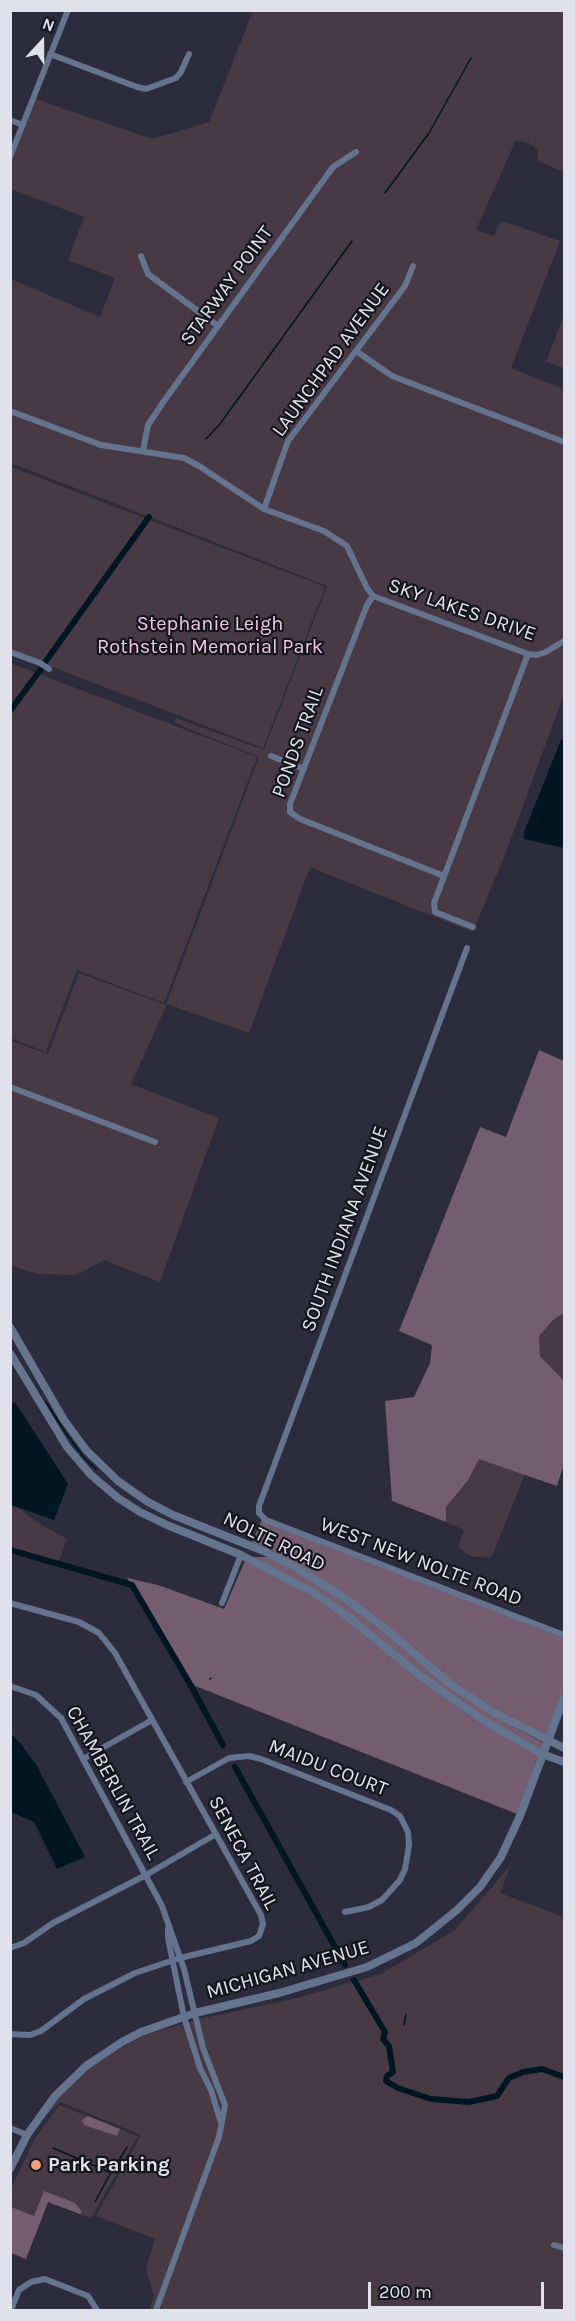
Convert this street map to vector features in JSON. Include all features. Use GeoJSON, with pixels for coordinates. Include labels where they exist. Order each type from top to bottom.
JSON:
{"type":"FeatureCollection","features":[{"type":"Feature","properties":{"kind":"street"},"geometry":{"type":"LineString","coordinates":[[10,157],[68,10]]}},
{"type":"Feature","properties":{"kind":"street"},"geometry":{"type":"LineString","coordinates":[[50,54],[137,87],[146,88],[176,78],[182,72],[189,54]]}},
{"type":"Feature","properties":{"kind":"street"},"geometry":{"type":"LineString","coordinates":[[10,120],[22,124]]}},
{"type":"Feature","properties":{"kind":"street","name":"STARWAY POINT"},"geometry":{"type":"LineString","coordinates":[[143,451],[147,425],[333,167],[356,152]]}},
{"type":"Feature","properties":{"kind":"street"},"geometry":{"type":"LineString","coordinates":[[141,256],[148,274],[218,326]]}},
{"type":"Feature","properties":{"kind":"street","name":"LAUNCHPAD AVENUE"},"geometry":{"type":"LineString","coordinates":[[264,508],[288,441],[405,286],[413,266]]}},
{"type":"Feature","properties":{"kind":"street"},"geometry":{"type":"LineString","coordinates":[[356,351],[392,376],[564,442]]}},
{"type":"Feature","properties":{"kind":"street","name":"SKY LAKES DRIVE"},"geometry":{"type":"LineString","coordinates":[[10,411],[101,445],[184,458],[264,508],[324,531],[347,546],[373,596],[528,654],[537,655],[546,652],[564,641]]}},
{"type":"Feature","properties":{"kind":"street","name":"PONDS TRAIL"},"geometry":{"type":"LineString","coordinates":[[373,596],[367,605],[290,804],[290,812],[300,819],[444,876]]}},
{"type":"Feature","properties":{"kind":"street"},"geometry":{"type":"LineString","coordinates":[[10,652],[40,663],[49,669]]}},
{"type":"Feature","properties":{"kind":"street"},"geometry":{"type":"LineString","coordinates":[[473,927],[435,912],[434,903],[528,654]]}},
{"type":"Feature","properties":{"kind":"street"},"geometry":{"type":"LineString","coordinates":[[271,756],[304,769]]}},
{"type":"Feature","properties":{"kind":"street","name":"SOUTH INDIANA AVENUE"},"geometry":{"type":"LineString","coordinates":[[266,1520],[259,1513],[259,1506],[467,948]]}},
{"type":"Feature","properties":{"kind":"street"},"geometry":{"type":"LineString","coordinates":[[10,1087],[155,1143]]}},
{"type":"Feature","properties":{"kind":"street","name":"NOLTE ROAD"},"geometry":{"type":"LineString","coordinates":[[10,1327],[64,1420],[86,1450],[118,1480],[148,1502],[173,1515],[269,1553],[340,1595],[381,1625],[449,1683],[495,1713],[564,1748]]}},
{"type":"Feature","properties":{"kind":"street","name":"NOLTE ROAD"},"geometry":{"type":"LineString","coordinates":[[10,1353],[62,1439],[91,1475],[118,1498],[167,1526],[241,1555],[314,1593],[483,1721],[542,1754],[564,1762]]}},
{"type":"Feature","properties":{"kind":"street","name":"WEST NEW NOLTE ROAD"},"geometry":{"type":"LineString","coordinates":[[266,1520],[564,1635]]}},
{"type":"Feature","properties":{"kind":"street"},"geometry":{"type":"LineString","coordinates":[[222,1603],[241,1555],[269,1553]]}},
{"type":"Feature","properties":{"kind":"street","name":"SENECA TRAIL"},"geometry":{"type":"LineString","coordinates":[[10,1603],[79,1622],[99,1633],[115,1653],[261,1915],[262,1931],[260,1936],[251,1941],[172,1960],[135,1973],[84,2000],[40,2031],[30,2035],[10,2034]]}},
{"type":"Feature","properties":{"kind":"street","name":"CHAMBERLIN TRAIL"},"geometry":{"type":"LineString","coordinates":[[10,1686],[36,1695],[60,1718],[146,1875],[53,1923],[24,1943],[10,1947]]}},
{"type":"Feature","properties":{"kind":"street","name":"MICHIGAN AVENUE"},"geometry":{"type":"LineString","coordinates":[[10,2169],[27,2135],[55,2096],[102,2055],[141,2032],[195,2013],[279,1994],[367,1967],[428,1935],[480,1887],[501,1857],[520,1816],[564,1698]]}},
{"type":"Feature","properties":{"kind":"street"},"geometry":{"type":"LineString","coordinates":[[83,1759],[152,1720]]}},
{"type":"Feature","properties":{"kind":"street","name":"MAIDU COURT"},"geometry":{"type":"LineString","coordinates":[[186,1782],[229,1758],[249,1756],[391,1810],[400,1816],[408,1832],[409,1845],[405,1869],[400,1880],[382,1900],[369,1907],[345,1912]]}},
{"type":"Feature","properties":{"kind":"street"},"geometry":{"type":"LineString","coordinates":[[156,2310],[219,2137],[225,2105],[207,2059],[180,1958],[162,1906],[146,1875],[216,1834]]}},
{"type":"Feature","properties":{"kind":"street"},"geometry":{"type":"LineString","coordinates":[[168,1926],[168,1938],[184,2017],[221,2124]]}},
{"type":"Feature","properties":{"kind":"street"},"geometry":{"type":"LineString","coordinates":[[10,2128],[27,2135]]}},
{"type":"Feature","properties":{"kind":"street"},"geometry":{"type":"LineString","coordinates":[[554,2245],[564,2248]]}},
{"type":"Feature","properties":{"kind":"street"},"geometry":{"type":"LineString","coordinates":[[11,2310],[19,2290],[31,2282],[45,2279],[88,2296],[98,2310]]}},
{"type":"Feature","properties":{"kind":"green space"},"geometry":{"type":"Polygon","coordinates":[[[253,11],[564,11],[564,172],[538,161],[538,150],[528,143],[516,140],[476,230],[494,236],[502,221],[560,241],[511,368],[564,389],[564,694],[506,852],[473,932],[310,867],[249,1033],[167,1004],[131,1084],[219,1118],[160,1282],[104,1260],[76,1275],[38,1274],[11,1266],[11,1041],[48,1054],[79,973],[166,1005],[259,757],[175,723],[176,718],[264,750],[327,586],[11,463],[11,279],[100,317],[115,278],[68,260],[84,217],[11,189],[10,166],[36,99],[152,139],[209,122],[253,11]]]}},
{"type":"Feature","properties":{"kind":"green space"},"geometry":{"type":"Polygon","coordinates":[[[564,315],[564,368],[546,362],[564,315]]]}},
{"type":"Feature","properties":{"kind":"green space","name":"Stephanie Leigh Rothstein Memorial Park"},"geometry":{"type":"Polygon","coordinates":[[[11,467],[325,587],[263,748],[11,651],[11,467]]]}},
{"type":"Feature","properties":{"kind":"green space","name":"Stephanie Leigh Rothstein Memorial Park"},"geometry":{"type":"Polygon","coordinates":[[[10,663],[257,757],[164,1003],[77,970],[46,1052],[11,1038],[10,663]]]}},
{"type":"Feature","properties":{"kind":"green space"},"geometry":{"type":"Polygon","coordinates":[[[564,1313],[564,1381],[540,1356],[539,1336],[553,1320],[564,1313]]]}},
{"type":"Feature","properties":{"kind":"green space"},"geometry":{"type":"Polygon","coordinates":[[[479,1458],[525,1474],[492,1556],[485,1558],[470,1556],[458,1547],[464,1530],[446,1522],[446,1507],[479,1458]]]}},
{"type":"Feature","properties":{"kind":"green space"},"geometry":{"type":"Polygon","coordinates":[[[10,1505],[67,1539],[58,1564],[11,1555],[10,1505]]]}},
{"type":"Feature","properties":{"kind":"green space"},"geometry":{"type":"Polygon","coordinates":[[[510,1866],[500,1893],[564,1917],[564,2310],[149,2310],[154,2297],[146,2268],[155,2239],[96,2216],[141,2135],[60,2102],[47,2115],[55,2101],[91,2066],[144,2035],[199,2019],[289,2000],[381,1974],[455,1930],[510,1866]]]}},
{"type":"Feature","properties":{"kind":"green space"},"geometry":{"type":"Polygon","coordinates":[[[59,2105],[138,2136],[91,2218],[48,2202],[26,2259],[11,2253],[10,2191],[34,2140],[59,2105]]]}},
{"type":"Feature","properties":{"kind":"shaded area"},"geometry":{"type":"Polygon","coordinates":[[[539,1050],[564,1061],[564,1313],[553,1320],[539,1336],[540,1356],[564,1381],[564,1464],[557,1486],[479,1459],[468,1480],[446,1507],[446,1522],[392,1501],[385,1401],[414,1397],[430,1363],[432,1345],[399,1331],[480,1127],[506,1137],[539,1050]]]}},
{"type":"Feature","properties":{"kind":"shaded area"},"geometry":{"type":"Polygon","coordinates":[[[263,1517],[564,1638],[564,1690],[546,1736],[497,1710],[451,1680],[272,1550],[252,1542],[263,1517]]]}},
{"type":"Feature","properties":{"kind":"shaded area"},"geometry":{"type":"Polygon","coordinates":[[[252,1557],[268,1557],[338,1598],[379,1628],[448,1686],[493,1716],[544,1743],[541,1749],[485,1718],[316,1590],[252,1557]]]}},
{"type":"Feature","properties":{"kind":"shaded area"},"geometry":{"type":"Polygon","coordinates":[[[245,1561],[312,1596],[344,1617],[416,1677],[480,1723],[538,1756],[517,1814],[193,1685],[127,1578],[158,1585],[224,1609],[245,1561]]]}},
{"type":"Feature","properties":{"kind":"shaded area"},"geometry":{"type":"Polygon","coordinates":[[[88,2116],[120,2129],[117,2136],[84,2125],[82,2120],[88,2116]]]}},
{"type":"Feature","properties":{"kind":"shaded area"},"geometry":{"type":"Polygon","coordinates":[[[44,2191],[75,2203],[82,2212],[80,2214],[48,2202],[26,2259],[11,2253],[11,2207],[34,2216],[44,2191]]]}},
{"type":"Feature","properties":{"kind":"water"},"geometry":{"type":"Polygon","coordinates":[[[561,740],[564,740],[564,848],[524,839],[524,832],[561,740]]]}},
{"type":"Feature","properties":{"kind":"water"},"geometry":{"type":"Polygon","coordinates":[[[15,1402],[68,1484],[54,1520],[11,1505],[10,1405],[15,1402]]]}},
{"type":"Feature","properties":{"kind":"water"},"geometry":{"type":"Polygon","coordinates":[[[11,1734],[37,1766],[85,1857],[57,1869],[34,1822],[11,1812],[11,1734]]]}},
{"type":"Feature","properties":{"kind":"waterway"},"geometry":{"type":"LineString","coordinates":[[385,193],[429,133],[471,58]]}},
{"type":"Feature","properties":{"kind":"waterway"},"geometry":{"type":"LineString","coordinates":[[206,439],[220,424],[352,241]]}},
{"type":"Feature","properties":{"kind":"waterway"},"geometry":{"type":"LineString","coordinates":[[46,661],[149,517]]}},
{"type":"Feature","properties":{"kind":"waterway"},"geometry":{"type":"LineString","coordinates":[[10,711],[41,669]]}},
{"type":"Feature","properties":{"kind":"waterway"},"geometry":{"type":"LineString","coordinates":[[46,1402],[85,1459],[96,1469]]}},
{"type":"Feature","properties":{"kind":"waterway"},"geometry":{"type":"LineString","coordinates":[[10,1550],[132,1585],[223,1745]]}},
{"type":"Feature","properties":{"kind":"waterway"},"geometry":{"type":"LineString","coordinates":[[235,1767],[345,1965]]}},
{"type":"Feature","properties":{"kind":"waterway"},"geometry":{"type":"LineString","coordinates":[[354,1980],[385,2032],[383,2039],[389,2046],[393,2072],[387,2076],[386,2081],[398,2088],[431,2099],[469,2102],[497,2096],[509,2078],[523,2072],[542,2069],[564,2077]]}},
{"type":"Feature","properties":{"kind":"waterway"},"geometry":{"type":"LineString","coordinates":[[404,2025],[406,2014]]}},
{"type":"Feature","properties":{"kind":"waterway"},"geometry":{"type":"LineString","coordinates":[[53,2148],[111,2173],[127,2147]]}},
{"type":"Feature","properties":{"kind":"waterway"},"geometry":{"type":"LineString","coordinates":[[95,2202],[110,2174]]}},
{"type":"Feature","properties":{"kind":"place","name":"Park Parking"},"geometry":{"type":"Point","coordinates":[36,2165]}}]}
